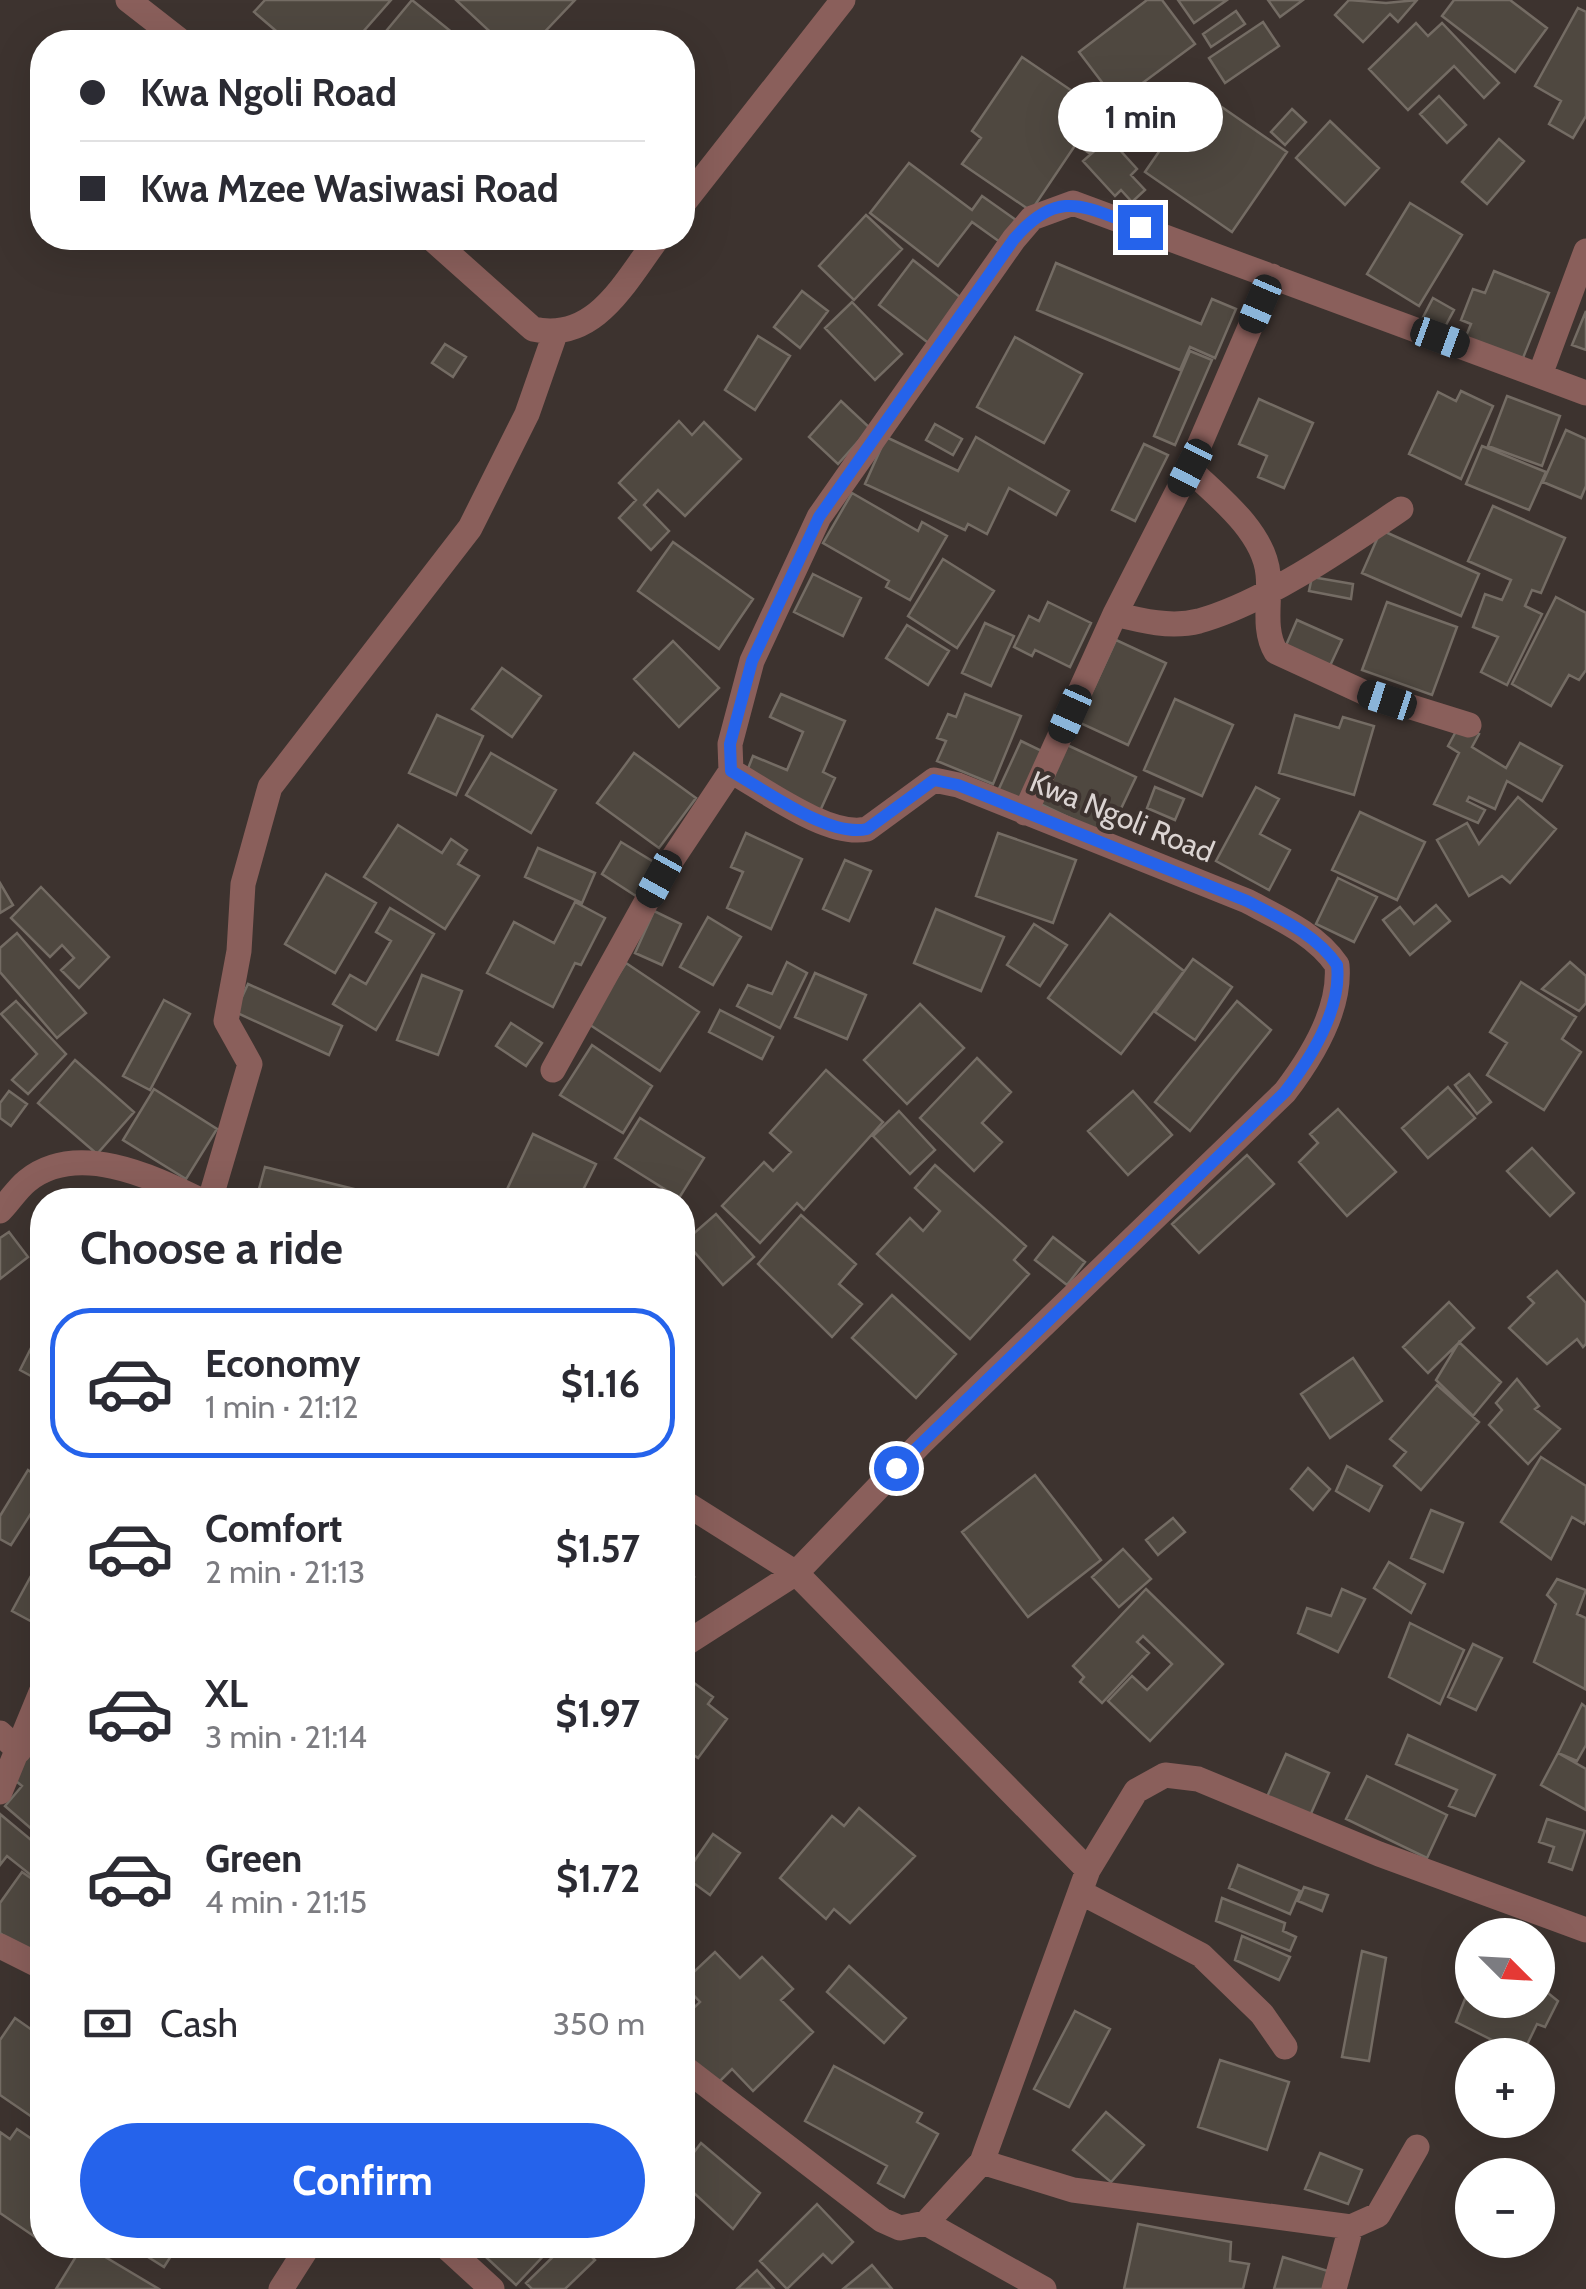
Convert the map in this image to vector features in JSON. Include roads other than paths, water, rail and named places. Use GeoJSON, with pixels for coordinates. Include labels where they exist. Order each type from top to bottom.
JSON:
{"type":"FeatureCollection","features":[{"type":"Feature","properties":{"kind":"street"},"geometry":{"type":"LineString","coordinates":[[128,0],[167,30]]}},
{"type":"Feature","properties":{"kind":"street"},"geometry":{"type":"LineString","coordinates":[[695,189],[844,0]]}},
{"type":"Feature","properties":{"kind":"street"},"geometry":{"type":"LineString","coordinates":[[552,1070],[659,879],[731,771],[730,744],[752,661],[819,517],[1032,218],[1053,206],[1073,203],[1586,393]]}},
{"type":"Feature","properties":{"kind":"street"},"geometry":{"type":"LineString","coordinates":[[444,250],[533,330],[556,334],[596,320],[649,250]]}},
{"type":"Feature","properties":{"kind":"street"},"geometry":{"type":"LineString","coordinates":[[1540,375],[1586,251]]}},
{"type":"Feature","properties":{"kind":"street"},"geometry":{"type":"LineString","coordinates":[[1025,814],[1115,614],[1190,468],[1272,276]]}},
{"type":"Feature","properties":{"kind":"street"},"geometry":{"type":"LineString","coordinates":[[214,1188],[250,1064],[226,1021],[239,951],[244,884],[270,786],[470,528],[527,414],[556,334]]}},
{"type":"Feature","properties":{"kind":"street"},"geometry":{"type":"LineString","coordinates":[[1190,468],[1255,541],[1267,566],[1270,640],[1280,656],[1363,692],[1470,725]]}},
{"type":"Feature","properties":{"kind":"street"},"geometry":{"type":"LineString","coordinates":[[1115,614],[1151,624],[1198,622],[1268,590],[1401,508]]}},
{"type":"Feature","properties":{"kind":"street","name":"Kwa Ngoli Road"},"geometry":{"type":"LineString","coordinates":[[731,771],[814,817],[856,832],[867,829],[934,780],[958,785],[1247,901],[1315,940],[1337,965],[1336,996],[1302,1070],[1285,1092],[922,1442],[796,1573]]}},
{"type":"Feature","properties":{"kind":"street"},"geometry":{"type":"LineString","coordinates":[[0,1211],[28,1180],[65,1162],[92,1162],[166,1188]]}},
{"type":"Feature","properties":{"kind":"street"},"geometry":{"type":"LineString","coordinates":[[695,1509],[796,1573],[1084,1881],[1201,1955],[1262,2014],[1286,2047]]}},
{"type":"Feature","properties":{"kind":"street"},"geometry":{"type":"LineString","coordinates":[[695,1638],[796,1573]]}},
{"type":"Feature","properties":{"kind":"street"},"geometry":{"type":"LineString","coordinates":[[0,1792],[30,1722]]}},
{"type":"Feature","properties":{"kind":"street"},"geometry":{"type":"LineString","coordinates":[[0,1733],[19,1751]]}},
{"type":"Feature","properties":{"kind":"street"},"geometry":{"type":"LineString","coordinates":[[695,2076],[882,2220],[900,2228],[926,2223],[982,2162],[1084,1881],[1136,1791],[1150,1781],[1182,1774],[1379,1854],[1586,1930]]}},
{"type":"Feature","properties":{"kind":"street"},"geometry":{"type":"LineString","coordinates":[[0,1946],[30,1962]]}},
{"type":"Feature","properties":{"kind":"street"},"geometry":{"type":"LineString","coordinates":[[982,2162],[1073,2190],[1351,2227],[1368,2223],[1378,2215],[1417,2147]]}},
{"type":"Feature","properties":{"kind":"street"},"geometry":{"type":"LineString","coordinates":[[926,2223],[1044,2289]]}},
{"type":"Feature","properties":{"kind":"street"},"geometry":{"type":"LineString","coordinates":[[1334,2289],[1351,2227]]}},
{"type":"Feature","properties":{"kind":"street"},"geometry":{"type":"LineString","coordinates":[[281,2289],[300,2258]]}},
{"type":"Feature","properties":{"kind":"street"},"geometry":{"type":"LineString","coordinates":[[458,2258],[492,2289]]}}]}
